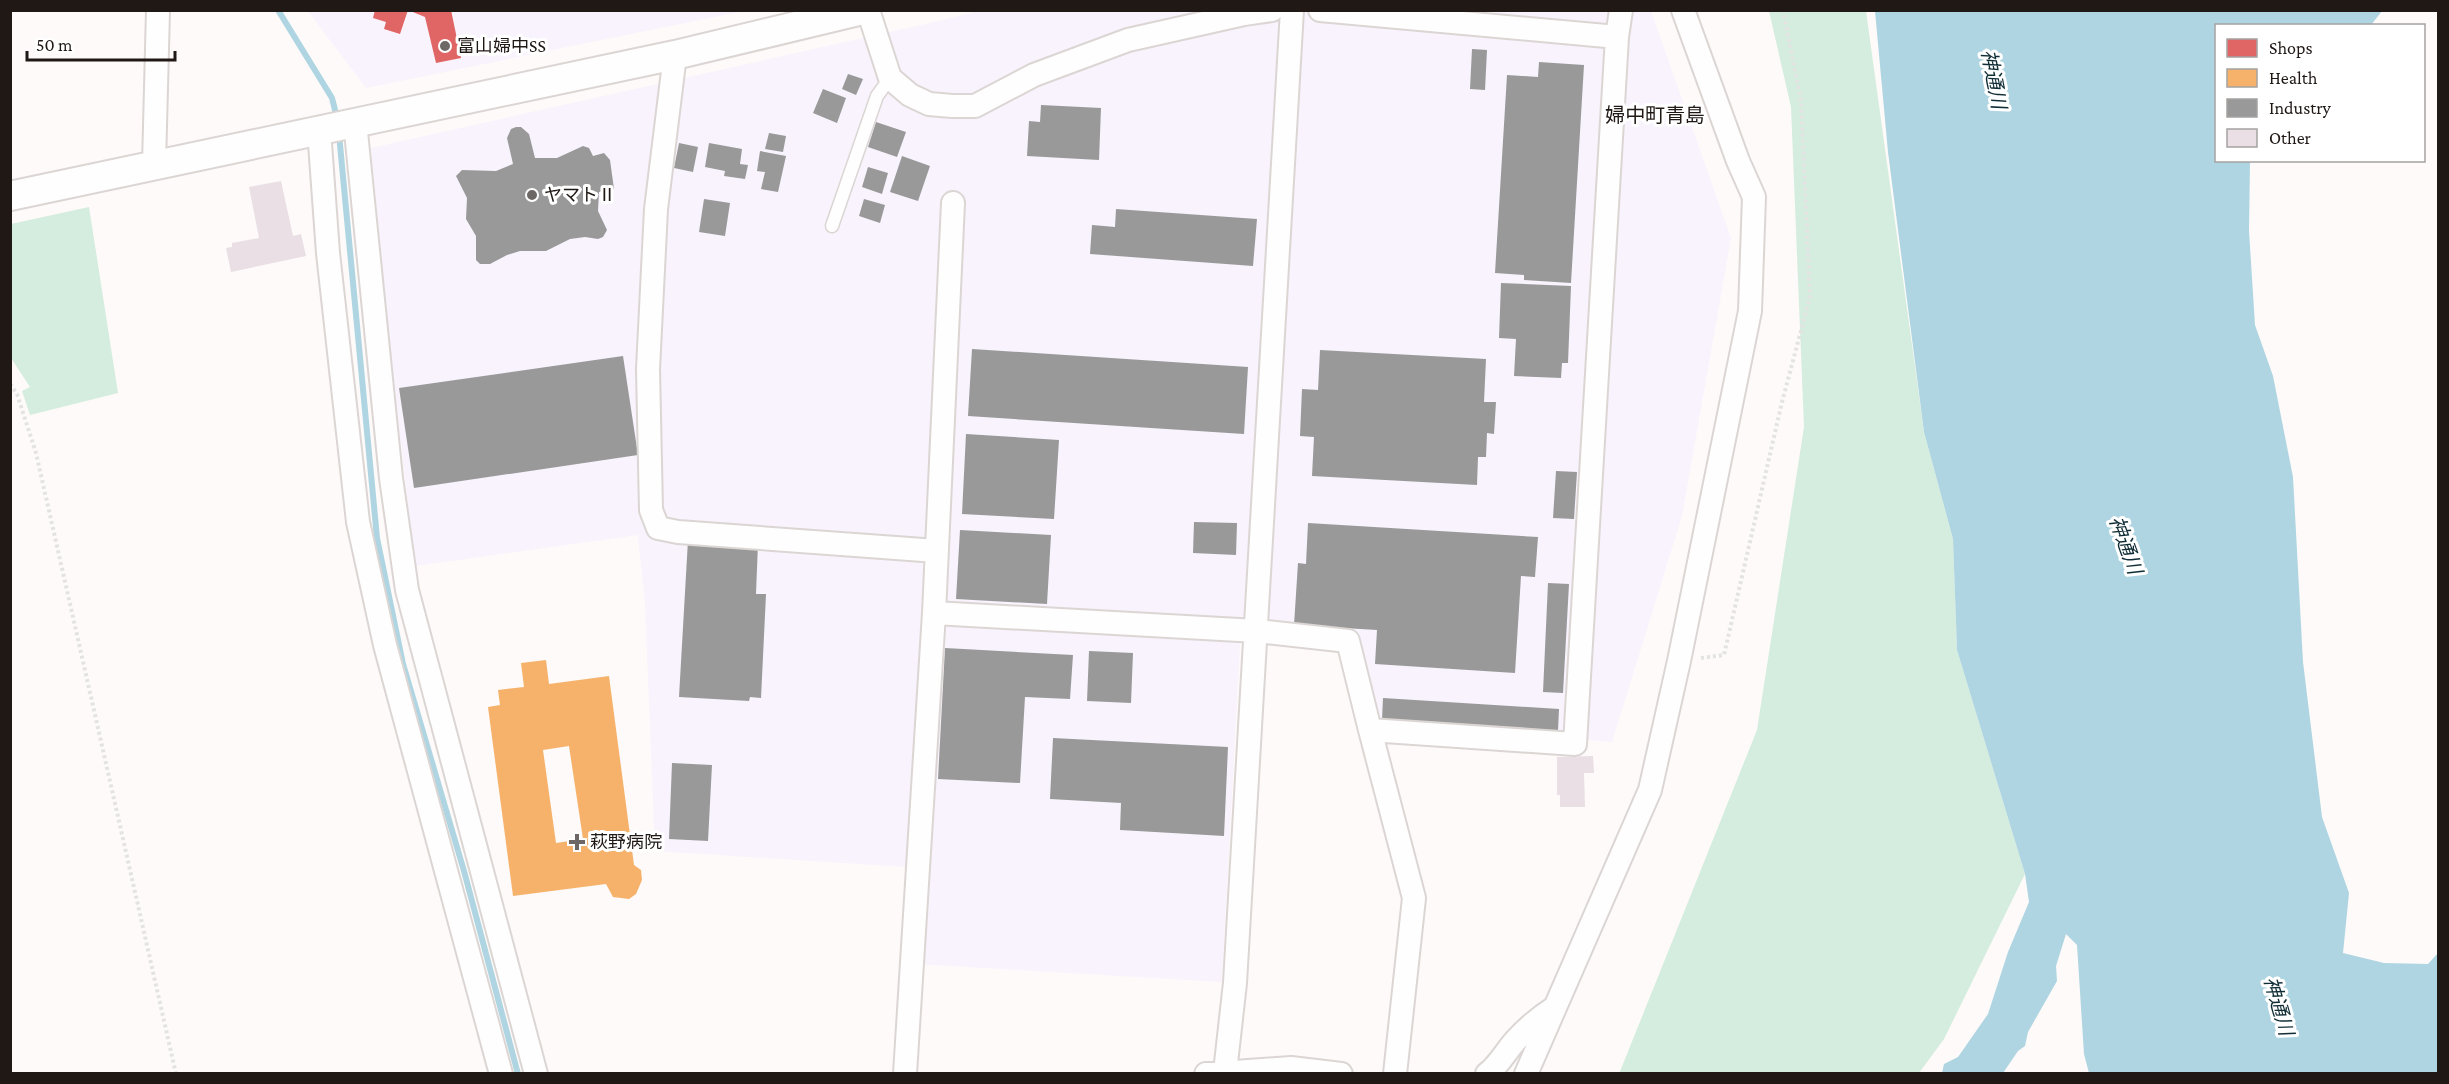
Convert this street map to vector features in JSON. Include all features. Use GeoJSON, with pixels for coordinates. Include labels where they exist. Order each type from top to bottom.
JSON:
{"type":"FeatureCollection","features":[{"type":"Feature","properties":{"kind":"street"},"geometry":{"type":"LineString","coordinates":[[154,165],[158,10]]}},
{"type":"Feature","properties":{"kind":"street"},"geometry":{"type":"LineString","coordinates":[[10,196],[675,55],[863,10]]}},
{"type":"Feature","properties":{"kind":"street"},"geometry":{"type":"LineString","coordinates":[[868,10],[890,78],[910,95],[929,104],[975,106],[1034,75],[1128,40],[1272,10]]}},
{"type":"Feature","properties":{"kind":"street"},"geometry":{"type":"LineString","coordinates":[[1292,10],[1235,983],[1216,1073],[1291,1068],[1341,1074]]}},
{"type":"Feature","properties":{"kind":"street"},"geometry":{"type":"LineString","coordinates":[[1320,10],[1617,36]]}},
{"type":"Feature","properties":{"kind":"street"},"geometry":{"type":"LineString","coordinates":[[1370,730],[1575,744],[1617,36],[1621,10]]}},
{"type":"Feature","properties":{"kind":"street"},"geometry":{"type":"LineString","coordinates":[[1526,1074],[1650,790],[1679,661],[1750,311],[1754,197],[1738,161],[1683,10]]}},
{"type":"Feature","properties":{"kind":"street"},"geometry":{"type":"LineString","coordinates":[[675,55],[656,209],[648,369],[651,510],[658,528],[678,532],[937,551]]}},
{"type":"Feature","properties":{"kind":"street"},"geometry":{"type":"LineString","coordinates":[[355,122],[390,477],[407,590],[536,1074]]}},
{"type":"Feature","properties":{"kind":"street"},"geometry":{"type":"LineString","coordinates":[[319,130],[328,253],[358,522],[385,645],[501,1074]]}},
{"type":"Feature","properties":{"kind":"street"},"geometry":{"type":"LineString","coordinates":[[905,1074],[934,613],[953,203]]}},
{"type":"Feature","properties":{"kind":"street"},"geometry":{"type":"LineString","coordinates":[[934,613],[1257,632],[1348,641],[1414,898],[1395,1074]]}},
{"type":"Feature","properties":{"kind":"street"},"geometry":{"type":"LineString","coordinates":[[1487,1074],[1541,1016],[1557,1006]]}},
{"type":"Feature","properties":{"kind":"lane"},"geometry":{"type":"LineString","coordinates":[[832,226],[878,96],[890,78]]}},
{"type":"Feature","properties":{"kind":"path"},"geometry":{"type":"LineString","coordinates":[[1679,661],[1724,655],[1782,402],[1810,297],[1801,101],[1784,10]]}},
{"type":"Feature","properties":{"kind":"path"},"geometry":{"type":"LineString","coordinates":[[10,384],[17,394],[36,453],[176,1074]]}},
{"type":"Feature","properties":{"kind":"shaded area"},"geometry":{"type":"Polygon","coordinates":[[[308,11],[744,11],[366,88],[308,11]]]}},
{"type":"Feature","properties":{"kind":"shaded area"},"geometry":{"type":"Polygon","coordinates":[[[979,11],[1651,11],[1731,238],[1682,516],[1612,742],[1376,723],[1352,638],[1241,625],[1222,982],[916,964],[921,868],[655,851],[645,602],[638,535],[415,566],[391,359],[371,148],[979,11]]]}},
{"type":"Feature","properties":{"kind":"green space"},"geometry":{"type":"Polygon","coordinates":[[[1769,11],[1866,11],[1924,432],[1953,539],[1957,650],[2025,874],[1944,1039],[1919,1073],[1619,1074],[1757,730],[1804,427],[1791,107],[1769,11]]]}},
{"type":"Feature","properties":{"kind":"green space"},"geometry":{"type":"Polygon","coordinates":[[[89,207],[118,393],[30,415],[22,391],[30,387],[11,358],[11,224],[89,207]]]}},
{"type":"Feature","properties":{"kind":"water","name":"神通川"},"geometry":{"type":"Polygon","coordinates":[[[1875,11],[2382,11],[2372,24],[2215,24],[2215,162],[2250,162],[2249,231],[2255,325],[2273,376],[2293,477],[2303,662],[2322,817],[2349,893],[2343,953],[2384,963],[2428,964],[2438,953],[2438,1073],[2089,1073],[2084,1054],[2077,945],[2066,934],[2056,966],[2057,981],[2028,1032],[2025,1046],[2018,1051],[2003,1073],[1942,1073],[1944,1064],[1958,1057],[1988,1014],[2008,952],[2029,902],[2025,874],[1957,650],[1953,539],[1924,432],[1888,152],[1875,11]]]}},
{"type":"Feature","properties":{"kind":"building: Shops"},"geometry":{"type":"Polygon","coordinates":[[[375,10],[408,10],[400,34],[384,29],[386,22],[373,18],[375,10]]]}},
{"type":"Feature","properties":{"kind":"building: Shops","name":"富山婦中SS"},"geometry":{"type":"Polygon","coordinates":[[[408,10],[451,10],[461,58],[436,63],[425,17],[408,10]]]}},
{"type":"Feature","properties":{"kind":"building: Health"},"geometry":{"type":"Polygon","coordinates":[[[546,660],[549,684],[609,676],[634,865],[641,870],[642,880],[636,894],[629,899],[613,897],[606,884],[513,896],[488,707],[500,705],[498,690],[524,687],[521,663],[546,660]],[[569,746],[543,750],[556,843],[583,839],[569,746]]]}},
{"type":"Feature","properties":{"kind":"building: Industry"},"geometry":{"type":"Polygon","coordinates":[[[1472,49],[1487,50],[1485,90],[1470,89],[1472,49]]]}},
{"type":"Feature","properties":{"kind":"building: Industry"},"geometry":{"type":"Polygon","coordinates":[[[1539,62],[1584,65],[1571,283],[1524,280],[1524,275],[1495,273],[1507,75],[1538,77],[1539,62]]]}},
{"type":"Feature","properties":{"kind":"building: Industry"},"geometry":{"type":"Polygon","coordinates":[[[848,74],[863,79],[856,95],[842,89],[848,74]]]}},
{"type":"Feature","properties":{"kind":"building: Industry"},"geometry":{"type":"Polygon","coordinates":[[[823,89],[846,98],[837,123],[813,113],[823,89]]]}},
{"type":"Feature","properties":{"kind":"building: Industry"},"geometry":{"type":"Polygon","coordinates":[[[1041,105],[1101,108],[1099,160],[1027,156],[1029,121],[1040,122],[1041,105]]]}},
{"type":"Feature","properties":{"kind":"building: Industry"},"geometry":{"type":"Polygon","coordinates":[[[876,122],[906,132],[897,157],[868,147],[876,122]]]}},
{"type":"Feature","properties":{"kind":"building: Industry","name":"ヤマトⅡ"},"geometry":{"type":"Polygon","coordinates":[[[521,127],[529,134],[535,158],[557,158],[583,146],[589,148],[593,156],[604,153],[610,160],[614,189],[599,192],[598,211],[607,230],[603,237],[598,239],[585,237],[570,239],[546,251],[520,251],[490,264],[480,264],[476,260],[476,236],[466,219],[467,198],[456,176],[462,170],[496,171],[513,164],[507,138],[511,129],[521,127]]]}},
{"type":"Feature","properties":{"kind":"building: Industry"},"geometry":{"type":"Polygon","coordinates":[[[769,133],[786,136],[783,152],[765,149],[769,133]]]}},
{"type":"Feature","properties":{"kind":"building: Industry"},"geometry":{"type":"Polygon","coordinates":[[[679,143],[698,147],[693,172],[674,168],[679,143]]]}},
{"type":"Feature","properties":{"kind":"building: Industry"},"geometry":{"type":"Polygon","coordinates":[[[709,143],[742,149],[740,164],[748,165],[745,179],[724,176],[725,171],[705,167],[709,143]]]}},
{"type":"Feature","properties":{"kind":"building: Industry"},"geometry":{"type":"Polygon","coordinates":[[[760,151],[786,156],[778,192],[761,189],[765,172],[757,171],[760,151]]]}},
{"type":"Feature","properties":{"kind":"building: Industry"},"geometry":{"type":"Polygon","coordinates":[[[902,156],[930,166],[918,201],[890,192],[902,156]]]}},
{"type":"Feature","properties":{"kind":"building: Industry"},"geometry":{"type":"Polygon","coordinates":[[[868,167],[888,173],[882,194],[862,187],[868,167]]]}},
{"type":"Feature","properties":{"kind":"building: Industry"},"geometry":{"type":"Polygon","coordinates":[[[704,199],[730,203],[725,236],[699,232],[704,199]]]}},
{"type":"Feature","properties":{"kind":"building: Industry"},"geometry":{"type":"Polygon","coordinates":[[[864,199],[885,205],[880,223],[859,216],[864,199]]]}},
{"type":"Feature","properties":{"kind":"building: Industry"},"geometry":{"type":"Polygon","coordinates":[[[1116,209],[1257,219],[1253,266],[1090,254],[1092,225],[1115,227],[1116,209]]]}},
{"type":"Feature","properties":{"kind":"building: Industry"},"geometry":{"type":"Polygon","coordinates":[[[1501,283],[1571,286],[1568,363],[1562,363],[1561,378],[1514,376],[1516,339],[1499,338],[1501,283]]]}},
{"type":"Feature","properties":{"kind":"building: Industry"},"geometry":{"type":"Polygon","coordinates":[[[972,349],[1248,367],[1244,434],[968,416],[972,349]]]}},
{"type":"Feature","properties":{"kind":"building: Industry"},"geometry":{"type":"Polygon","coordinates":[[[1320,350],[1486,359],[1484,402],[1496,402],[1494,434],[1487,433],[1486,457],[1478,457],[1477,485],[1312,476],[1314,437],[1300,436],[1302,389],[1318,390],[1320,350]]]}},
{"type":"Feature","properties":{"kind":"building: Industry"},"geometry":{"type":"Polygon","coordinates":[[[623,356],[638,455],[414,488],[399,388],[623,356]]]}},
{"type":"Feature","properties":{"kind":"building: Industry"},"geometry":{"type":"Polygon","coordinates":[[[966,434],[1059,440],[1054,519],[962,514],[966,434]]]}},
{"type":"Feature","properties":{"kind":"building: Industry"},"geometry":{"type":"Polygon","coordinates":[[[1556,471],[1577,472],[1574,519],[1553,518],[1556,471]]]}},
{"type":"Feature","properties":{"kind":"building: Industry"},"geometry":{"type":"Polygon","coordinates":[[[1194,522],[1237,523],[1236,555],[1193,553],[1194,522]]]}},
{"type":"Feature","properties":{"kind":"building: Industry"},"geometry":{"type":"Polygon","coordinates":[[[1308,523],[1538,537],[1535,577],[1521,576],[1515,673],[1375,664],[1377,630],[1294,625],[1298,563],[1306,564],[1308,523]]]}},
{"type":"Feature","properties":{"kind":"building: Industry"},"geometry":{"type":"Polygon","coordinates":[[[960,530],[1051,535],[1047,604],[956,599],[960,530]]]}},
{"type":"Feature","properties":{"kind":"building: Industry"},"geometry":{"type":"Polygon","coordinates":[[[688,540],[758,543],[756,594],[766,594],[761,698],[750,697],[749,701],[679,697],[688,540]]]}},
{"type":"Feature","properties":{"kind":"building: Industry"},"geometry":{"type":"Polygon","coordinates":[[[1548,583],[1569,584],[1563,693],[1543,692],[1548,583]]]}},
{"type":"Feature","properties":{"kind":"building: Industry"},"geometry":{"type":"Polygon","coordinates":[[[945,648],[1073,655],[1070,699],[1025,697],[1020,783],[938,779],[945,648]]]}},
{"type":"Feature","properties":{"kind":"building: Industry"},"geometry":{"type":"Polygon","coordinates":[[[1089,651],[1133,653],[1131,703],[1087,701],[1089,651]]]}},
{"type":"Feature","properties":{"kind":"building: Industry"},"geometry":{"type":"Polygon","coordinates":[[[1383,698],[1559,709],[1558,731],[1382,720],[1383,698]]]}},
{"type":"Feature","properties":{"kind":"building: Industry"},"geometry":{"type":"Polygon","coordinates":[[[1053,738],[1228,747],[1224,836],[1120,830],[1121,803],[1050,799],[1053,738]]]}},
{"type":"Feature","properties":{"kind":"building: Industry"},"geometry":{"type":"Polygon","coordinates":[[[672,763],[712,765],[708,841],[669,839],[672,763]]]}},
{"type":"Feature","properties":{"kind":"building: Other"},"geometry":{"type":"Polygon","coordinates":[[[281,181],[293,236],[301,234],[306,256],[231,272],[226,248],[232,247],[232,243],[259,238],[249,187],[281,181]]]}},
{"type":"Feature","properties":{"kind":"building: Other"},"geometry":{"type":"Polygon","coordinates":[[[1593,756],[1594,773],[1584,773],[1585,807],[1560,807],[1560,795],[1557,795],[1557,757],[1593,756]]]}},
{"type":"Feature","properties":{"kind":"waterway"},"geometry":{"type":"LineString","coordinates":[[278,10],[332,98],[337,118]]}},
{"type":"Feature","properties":{"kind":"waterway"},"geometry":{"type":"LineString","coordinates":[[339,134],[377,538],[403,664],[464,871],[518,1074]]}},
{"type":"Feature","properties":{"kind":"place","name":"富山婦中SS"},"geometry":{"type":"Point","coordinates":[445,46]}},
{"type":"Feature","properties":{"kind":"place","name":"ヤマトⅡ"},"geometry":{"type":"Point","coordinates":[532,195]}},
{"type":"Feature","properties":{"kind":"place","name":"萩野病院"},"geometry":{"type":"Point","coordinates":[577,842]}},
{"type":"Feature","properties":{"kind":"district","name":"婦中町青島"},"geometry":{"type":"Point","coordinates":[1655,115]}}]}
